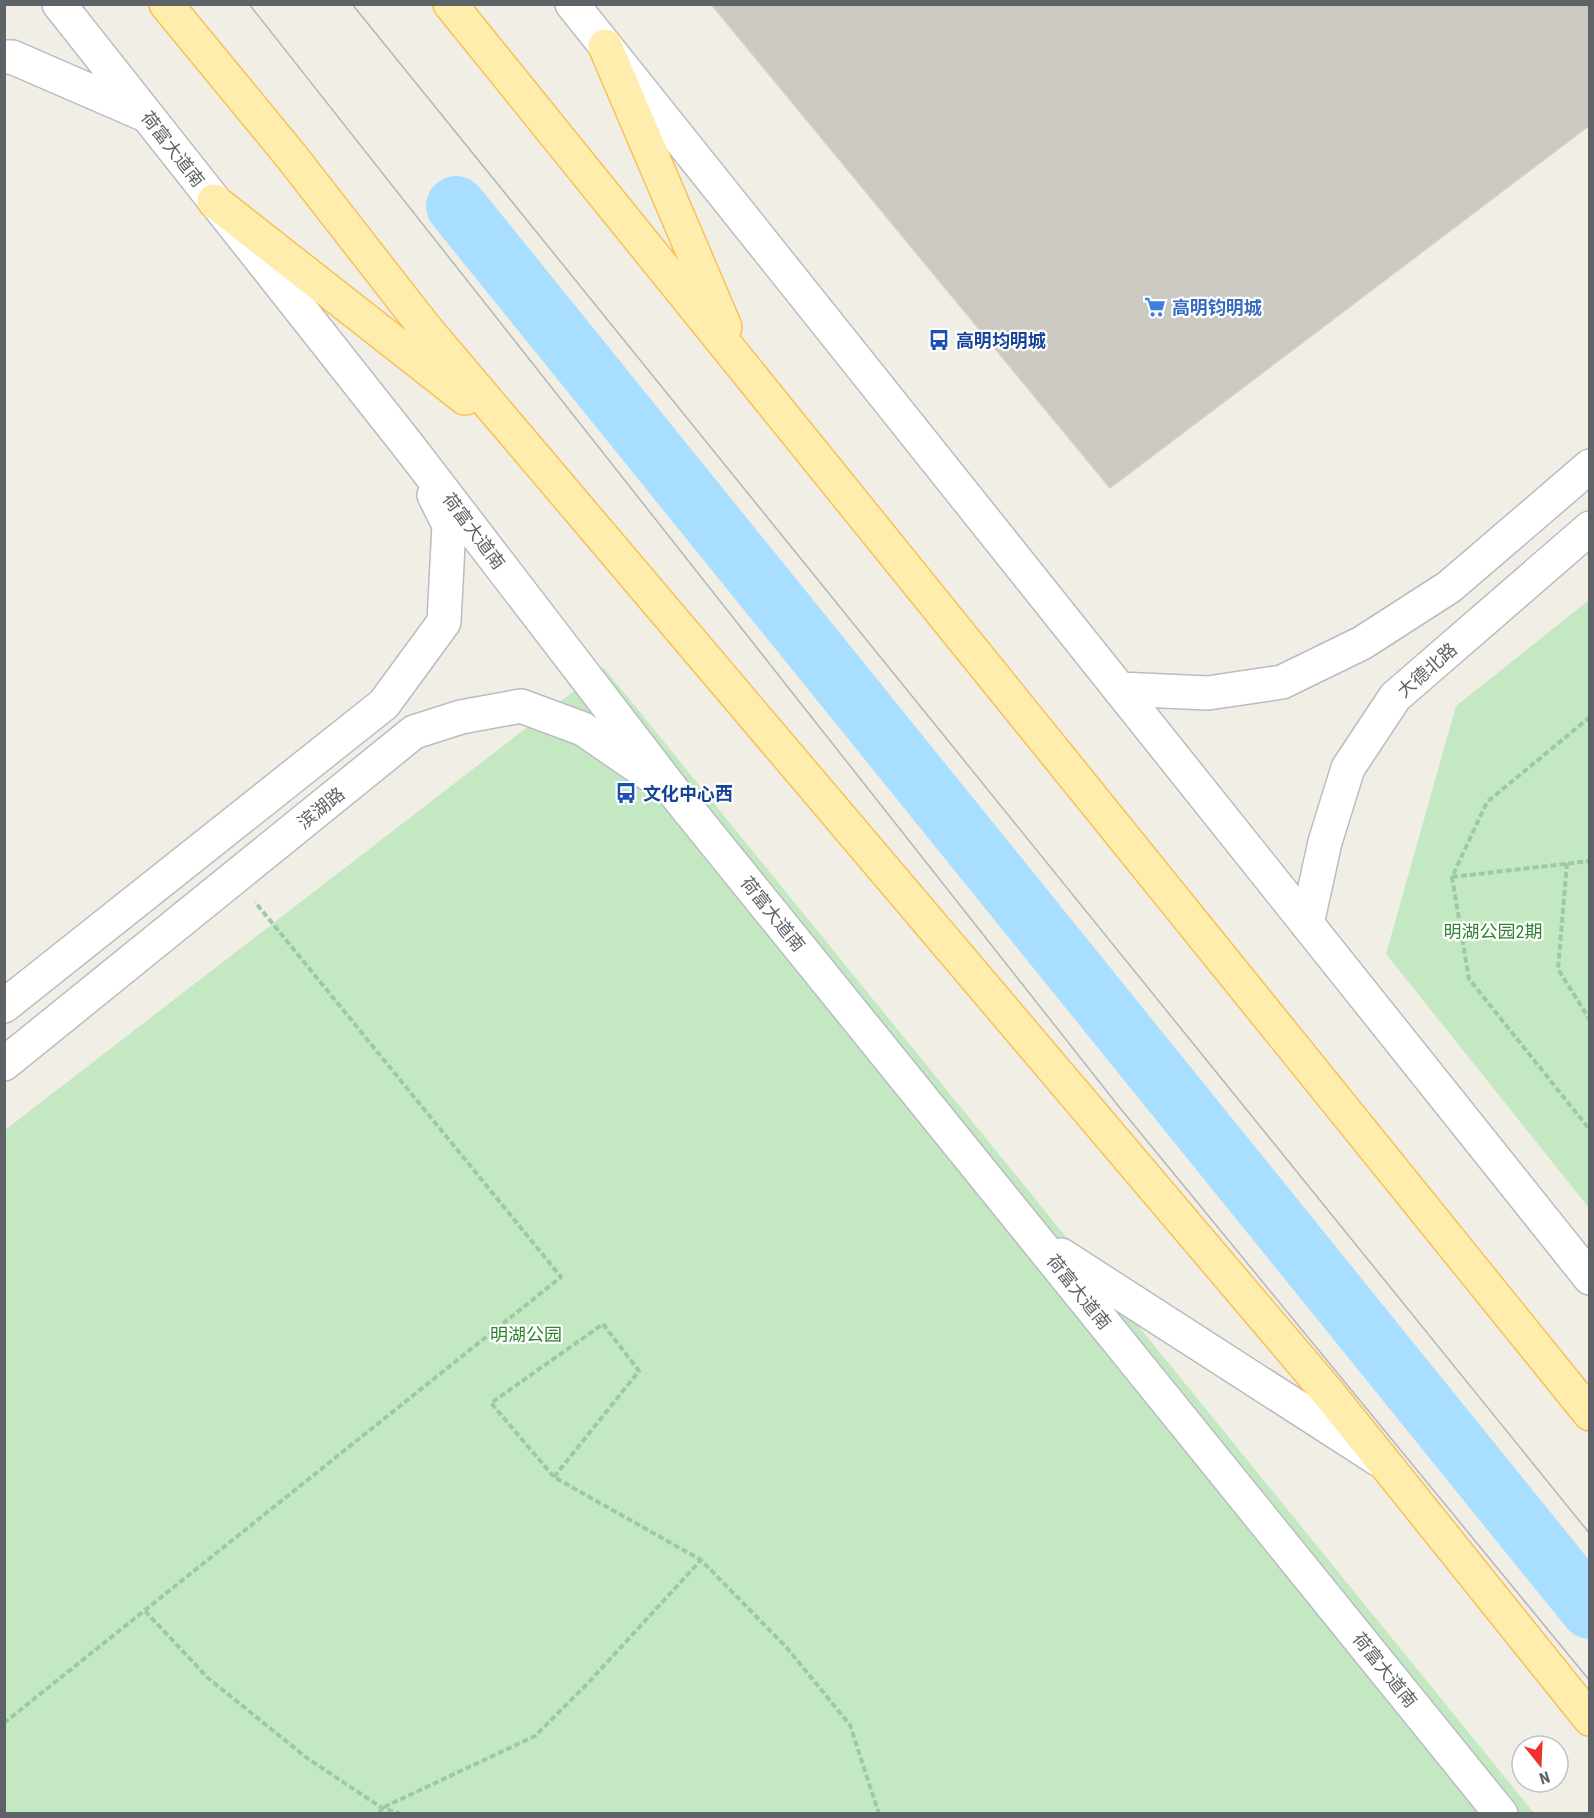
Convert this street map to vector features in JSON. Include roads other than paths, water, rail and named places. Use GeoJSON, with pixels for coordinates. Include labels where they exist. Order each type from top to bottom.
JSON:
{"type":"FeatureCollection","features":[{"type":"Feature","properties":{"kind":"main road"},"geometry":{"type":"LineString","coordinates":[[166,4],[291,156],[426,329],[1323,1386],[1590,1719]]}},
{"type":"Feature","properties":{"kind":"main road"},"geometry":{"type":"LineString","coordinates":[[450,4],[1590,1414]]}},
{"type":"Feature","properties":{"kind":"main road"},"geometry":{"type":"LineString","coordinates":[[605,46],[741,364]]}},
{"type":"Feature","properties":{"kind":"main road"},"geometry":{"type":"LineString","coordinates":[[214,201],[522,442]]}},
{"type":"Feature","properties":{"kind":"street","name":"荷富大道南"},"geometry":{"type":"LineString","coordinates":[[59,4],[410,448],[674,792],[1501,1814]]}},
{"type":"Feature","properties":{"kind":"street"},"geometry":{"type":"LineString","coordinates":[[572,4],[1590,1278]]}},
{"type":"Feature","properties":{"kind":"street"},"geometry":{"type":"LineString","coordinates":[[4,57],[12,57],[146,115]]}},
{"type":"Feature","properties":{"kind":"street"},"geometry":{"type":"LineString","coordinates":[[4,1006],[384,704],[444,622],[449,525],[410,448]]}},
{"type":"Feature","properties":{"kind":"street"},"geometry":{"type":"LineString","coordinates":[[1119,689],[1208,693],[1282,682],[1362,643],[1449,587],[1590,466]]}},
{"type":"Feature","properties":{"kind":"street","name":"大德北路"},"geometry":{"type":"LineString","coordinates":[[1307,924],[1325,842],[1348,768],[1395,697],[1590,528]]}},
{"type":"Feature","properties":{"kind":"street","name":"滨湖路"},"geometry":{"type":"LineString","coordinates":[[4,1064],[414,732],[461,717],[522,706],[583,729],[674,792]]}},
{"type":"Feature","properties":{"kind":"street"},"geometry":{"type":"LineString","coordinates":[[1036,1240],[1384,1462]]}},
{"type":"Feature","properties":{"kind":"waterway"},"geometry":{"type":"LineString","coordinates":[[456,206],[1590,1609]]}},
{"type":"Feature","properties":{"kind":"tram line"},"geometry":{"type":"LineString","coordinates":[[249,4],[1120,1108],[1590,1681]]}},
{"type":"Feature","properties":{"kind":"tram line"},"geometry":{"type":"LineString","coordinates":[[352,4],[1590,1534]]}},
{"type":"Feature","properties":{"kind":"place","name":"高明钧明城"},"geometry":{"type":"Point","coordinates":[1155,307]}},
{"type":"Feature","properties":{"kind":"place","name":"高明均明城"},"geometry":{"type":"Point","coordinates":[939,340]}},
{"type":"Feature","properties":{"kind":"place","name":"文化中心西"},"geometry":{"type":"Point","coordinates":[626,793]}},
{"type":"Feature","properties":{"kind":"park label","name":"明湖公园2期"},"geometry":{"type":"Point","coordinates":[1493,931]}},
{"type":"Feature","properties":{"kind":"park label","name":"明湖公园"},"geometry":{"type":"Point","coordinates":[526,1334]}}]}
